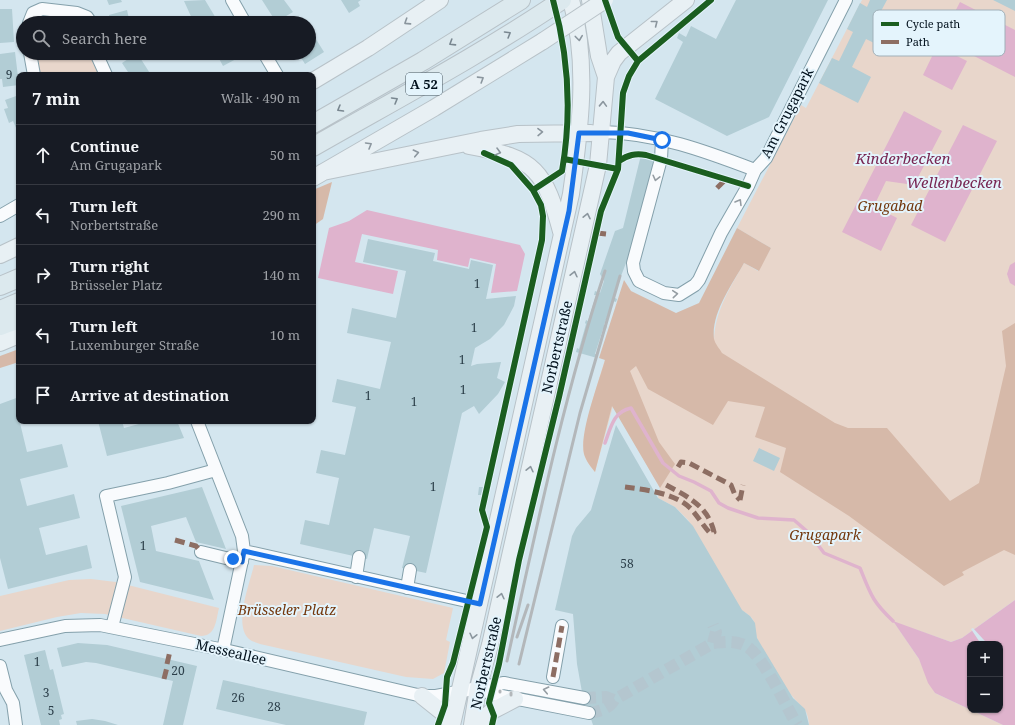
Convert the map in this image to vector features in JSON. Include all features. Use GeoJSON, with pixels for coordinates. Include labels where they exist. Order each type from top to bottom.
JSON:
{"type":"FeatureCollection","features":[{"type":"Feature","properties":{"kind":"highway","name":"A 52"},"geometry":{"type":"LineString","coordinates":[[316,122],[423,61],[521,0]]}},
{"type":"Feature","properties":{"kind":"highway","name":"A 52"},"geometry":{"type":"LineString","coordinates":[[316,145],[534,19],[562,0]]}},
{"type":"Feature","properties":{"kind":"highway"},"geometry":{"type":"LineString","coordinates":[[0,286],[16,279]]}},
{"type":"Feature","properties":{"kind":"highway"},"geometry":{"type":"LineString","coordinates":[[0,310],[16,303]]}},
{"type":"Feature","properties":{"kind":"highway"},"geometry":{"type":"LineString","coordinates":[[0,326],[16,320]]}},
{"type":"Feature","properties":{"kind":"main road"},"geometry":{"type":"LineString","coordinates":[[316,79],[368,48],[440,0]]}},
{"type":"Feature","properties":{"kind":"main road","name":"Norbertstraße"},"geometry":{"type":"LineString","coordinates":[[452,724],[572,194],[579,133],[581,81],[580,47],[571,0]]}},
{"type":"Feature","properties":{"kind":"main road"},"geometry":{"type":"LineString","coordinates":[[590,0],[599,56],[606,77]]}},
{"type":"Feature","properties":{"kind":"main road"},"geometry":{"type":"LineString","coordinates":[[318,175],[434,108],[605,0]]}},
{"type":"Feature","properties":{"kind":"main road","name":"Norbertstraße"},"geometry":{"type":"LineString","coordinates":[[472,725],[478,688],[490,646],[598,165],[606,77],[613,61],[619,53],[686,0]]}},
{"type":"Feature","properties":{"kind":"main road","name":"Am Grugapark"},"geometry":{"type":"LineString","coordinates":[[318,175],[460,144],[518,134],[602,132]]}},
{"type":"Feature","properties":{"kind":"main road"},"geometry":{"type":"LineString","coordinates":[[460,144],[500,151],[533,168],[544,182],[553,203],[562,236]]}},
{"type":"Feature","properties":{"kind":"main road"},"geometry":{"type":"LineString","coordinates":[[0,255],[16,247]]}},
{"type":"Feature","properties":{"kind":"main road"},"geometry":{"type":"LineString","coordinates":[[0,343],[16,336]]}},
{"type":"Feature","properties":{"kind":"main road"},"geometry":{"type":"LineString","coordinates":[[422,696],[442,712],[452,724]]}},
{"type":"Feature","properties":{"kind":"main road"},"geometry":{"type":"LineString","coordinates":[[476,725],[492,711],[515,699]]}},
{"type":"Feature","properties":{"kind":"street"},"geometry":{"type":"LineString","coordinates":[[232,0],[242,16]]}},
{"type":"Feature","properties":{"kind":"street","name":"Am Grugapark"},"geometry":{"type":"LineString","coordinates":[[602,132],[628,133],[698,148],[755,170],[766,158],[846,0]]}},
{"type":"Feature","properties":{"kind":"street"},"geometry":{"type":"LineString","coordinates":[[31,16],[37,10],[77,13],[84,16]]}},
{"type":"Feature","properties":{"kind":"street"},"geometry":{"type":"LineString","coordinates":[[31,60],[33,72]]}},
{"type":"Feature","properties":{"kind":"street"},"geometry":{"type":"LineString","coordinates":[[99,60],[105,72]]}},
{"type":"Feature","properties":{"kind":"street"},"geometry":{"type":"LineString","coordinates":[[268,60],[275,72]]}},
{"type":"Feature","properties":{"kind":"street"},"geometry":{"type":"LineString","coordinates":[[662,140],[661,159],[633,263],[634,272],[639,281],[664,293],[679,295],[695,285],[699,280],[721,233],[748,186],[755,170]]}},
{"type":"Feature","properties":{"kind":"street"},"geometry":{"type":"LineString","coordinates":[[0,216],[16,207]]}},
{"type":"Feature","properties":{"kind":"street"},"geometry":{"type":"LineString","coordinates":[[198,424],[242,536],[243,556],[224,650]]}},
{"type":"Feature","properties":{"kind":"street"},"geometry":{"type":"LineString","coordinates":[[112,627],[125,577],[106,496],[168,483],[216,470]]}},
{"type":"Feature","properties":{"kind":"street"},"geometry":{"type":"LineString","coordinates":[[201,552],[243,556],[356,576],[480,604]]}},
{"type":"Feature","properties":{"kind":"street"},"geometry":{"type":"LineString","coordinates":[[356,576],[359,557]]}},
{"type":"Feature","properties":{"kind":"street"},"geometry":{"type":"LineString","coordinates":[[407,588],[410,570]]}},
{"type":"Feature","properties":{"kind":"street","name":"Messeallee"},"geometry":{"type":"LineString","coordinates":[[0,640],[65,626],[87,624],[112,627],[224,650],[422,696],[478,688],[495,683],[504,683],[584,698]]}},
{"type":"Feature","properties":{"kind":"street"},"geometry":{"type":"LineString","coordinates":[[553,677],[562,626]]}},
{"type":"Feature","properties":{"kind":"street"},"geometry":{"type":"LineString","coordinates":[[0,666],[6,690],[13,703],[16,725]]}},
{"type":"Feature","properties":{"kind":"street"},"geometry":{"type":"LineString","coordinates":[[478,688],[492,694],[589,713]]}},
{"type":"Feature","properties":{"kind":"green space"},"geometry":{"type":"Polygon","coordinates":[[[862,0],[1015,0],[1015,600],[962,638],[951,642],[894,622],[919,659],[935,693],[967,708],[967,713],[978,713],[1003,725],[809,725],[806,712],[790,693],[759,642],[754,622],[750,616],[741,610],[688,520],[675,507],[658,498],[660,488],[613,406],[595,472],[584,454],[583,444],[585,431],[593,398],[611,339],[714,340],[720,309],[744,263],[758,271],[771,248],[737,228],[801,105],[806,108],[862,0]]]}},
{"type":"Feature","properties":{"kind":"green space"},"geometry":{"type":"Polygon","coordinates":[[[37,60],[94,60],[99,72],[39,72],[37,60]]]}},
{"type":"Feature","properties":{"kind":"green space","name":"Brüsseler Platz"},"geometry":{"type":"Polygon","coordinates":[[[254,565],[272,566],[453,608],[446,640],[450,642],[444,673],[433,679],[406,677],[260,644],[249,639],[244,633],[242,614],[254,565]]]}},
{"type":"Feature","properties":{"kind":"green space"},"geometry":{"type":"Polygon","coordinates":[[[91,579],[116,582],[219,608],[216,622],[210,633],[201,636],[105,614],[81,613],[57,617],[0,631],[0,596],[69,580],[91,579]]]}},
{"type":"Feature","properties":{"kind":"shaded area"},"geometry":{"type":"Polygon","coordinates":[[[332,182],[323,219],[316,224],[316,189],[332,182]]]}},
{"type":"Feature","properties":{"kind":"shaded area"},"geometry":{"type":"Polygon","coordinates":[[[737,228],[771,248],[759,271],[744,263],[723,300],[714,329],[714,339],[716,345],[722,353],[835,423],[848,428],[887,428],[950,501],[979,483],[1006,366],[1002,331],[1015,323],[1015,555],[1004,550],[962,572],[964,575],[944,586],[849,516],[780,472],[786,448],[755,437],[765,407],[728,401],[713,425],[648,389],[636,366],[630,371],[659,442],[675,464],[660,488],[612,406],[595,472],[584,454],[584,434],[590,407],[605,360],[599,358],[624,280],[631,291],[676,313],[699,303],[737,228]]]}},
{"type":"Feature","properties":{"kind":"shaded area"},"geometry":{"type":"Polygon","coordinates":[[[16,350],[16,363],[0,368],[0,356],[16,350]]]}},
{"type":"Feature","properties":{"kind":"water"},"geometry":{"type":"Polygon","coordinates":[[[960,2],[976,10],[956,10],[960,2]]]}},
{"type":"Feature","properties":{"kind":"water"},"geometry":{"type":"Polygon","coordinates":[[[1005,25],[1015,30],[1015,77],[974,56],[1005,56],[1005,25]]]}},
{"type":"Feature","properties":{"kind":"water"},"geometry":{"type":"Polygon","coordinates":[[[932,56],[957,56],[967,61],[952,90],[923,75],[932,56]]]}},
{"type":"Feature","properties":{"kind":"water","name":"Kinderbecken"},"geometry":{"type":"Polygon","coordinates":[[[904,111],[942,131],[914,185],[886,181],[874,206],[897,218],[881,251],[842,232],[904,111]]]}},
{"type":"Feature","properties":{"kind":"water","name":"Wellenbecken"},"geometry":{"type":"Polygon","coordinates":[[[963,125],[997,141],[945,242],[911,225],[963,125]]]}},
{"type":"Feature","properties":{"kind":"water"},"geometry":{"type":"Polygon","coordinates":[[[367,210],[520,245],[525,254],[517,291],[491,293],[496,264],[470,258],[468,267],[437,260],[438,250],[362,234],[355,262],[398,271],[393,294],[318,278],[329,228],[349,221],[367,210]]]}},
{"type":"Feature","properties":{"kind":"water"},"geometry":{"type":"Polygon","coordinates":[[[1015,262],[1015,286],[1010,283],[1007,274],[1010,265],[1015,262]]]}},
{"type":"Feature","properties":{"kind":"water"},"geometry":{"type":"Polygon","coordinates":[[[1015,600],[1015,725],[1003,725],[977,713],[1003,713],[1003,641],[967,641],[967,708],[935,693],[928,683],[919,659],[893,621],[951,642],[962,638],[1015,600]]]}},
{"type":"Feature","properties":{"kind":"pier"},"geometry":{"type":"Polygon","coordinates":[[[973,628],[985,641],[979,641],[971,629],[973,628]]]}},
{"type":"Feature","properties":{"kind":"building"},"geometry":{"type":"Polygon","coordinates":[[[107,0],[121,0],[122,2],[109,5],[107,0]]]}},
{"type":"Feature","properties":{"kind":"building"},"geometry":{"type":"Polygon","coordinates":[[[205,0],[215,16],[191,16],[184,1],[205,0]]]}},
{"type":"Feature","properties":{"kind":"building"},"geometry":{"type":"Polygon","coordinates":[[[262,0],[284,0],[293,12],[286,16],[272,16],[262,0]]]}},
{"type":"Feature","properties":{"kind":"building"},"geometry":{"type":"Polygon","coordinates":[[[341,0],[361,0],[358,2],[360,6],[349,13],[341,0]]]}},
{"type":"Feature","properties":{"kind":"building"},"geometry":{"type":"Polygon","coordinates":[[[736,0],[828,0],[769,117],[727,136],[655,99],[683,42],[677,38],[679,33],[686,37],[691,26],[716,39],[736,0]]]}},
{"type":"Feature","properties":{"kind":"building"},"geometry":{"type":"Polygon","coordinates":[[[870,0],[887,0],[882,10],[873,10],[873,42],[866,39],[852,67],[871,77],[858,103],[819,83],[832,58],[839,61],[853,32],[847,29],[860,3],[867,7],[870,0]]]}},
{"type":"Feature","properties":{"kind":"building"},"geometry":{"type":"Polygon","coordinates":[[[993,0],[1015,0],[1015,11],[993,0]]]}},
{"type":"Feature","properties":{"kind":"building"},"geometry":{"type":"Polygon","coordinates":[[[0,9],[12,9],[14,42],[0,43],[0,9]]]}},
{"type":"Feature","properties":{"kind":"building"},"geometry":{"type":"Polygon","coordinates":[[[127,10],[128,16],[109,16],[127,10]]]}},
{"type":"Feature","properties":{"kind":"building"},"geometry":{"type":"Polygon","coordinates":[[[316,39],[324,52],[316,57],[316,39]]]}},
{"type":"Feature","properties":{"kind":"building"},"geometry":{"type":"Polygon","coordinates":[[[15,52],[17,72],[16,72],[16,85],[3,87],[2,79],[0,79],[0,54],[15,52]]]}},
{"type":"Feature","properties":{"kind":"building"},"geometry":{"type":"Polygon","coordinates":[[[126,60],[141,60],[149,72],[128,72],[122,63],[126,60]]]}},
{"type":"Feature","properties":{"kind":"building"},"geometry":{"type":"Polygon","coordinates":[[[220,60],[234,60],[223,66],[220,60]]]}},
{"type":"Feature","properties":{"kind":"building"},"geometry":{"type":"Polygon","coordinates":[[[302,60],[311,60],[305,64],[302,60]]]}},
{"type":"Feature","properties":{"kind":"building"},"geometry":{"type":"Polygon","coordinates":[[[16,96],[16,128],[13,121],[9,123],[4,109],[8,108],[5,100],[16,96]]]}},
{"type":"Feature","properties":{"kind":"building"},"geometry":{"type":"Polygon","coordinates":[[[641,155],[655,159],[628,262],[626,263],[613,297],[617,299],[616,302],[613,301],[604,325],[607,326],[606,329],[603,329],[595,354],[598,354],[597,358],[576,352],[577,348],[579,349],[586,320],[588,321],[596,295],[594,295],[595,291],[600,293],[604,281],[600,274],[615,231],[623,228],[641,155]]]}},
{"type":"Feature","properties":{"kind":"building"},"geometry":{"type":"Polygon","coordinates":[[[368,239],[435,253],[433,261],[469,269],[471,260],[493,265],[486,299],[516,296],[514,306],[504,325],[490,339],[475,348],[471,366],[501,362],[497,378],[505,382],[498,394],[479,414],[474,406],[462,413],[426,573],[402,568],[410,536],[374,528],[367,559],[300,544],[305,520],[329,525],[339,478],[316,473],[321,450],[345,455],[356,407],[332,402],[337,379],[380,389],[391,342],[347,333],[352,308],[396,318],[406,271],[363,262],[368,239]]]}},
{"type":"Feature","properties":{"kind":"building"},"geometry":{"type":"Polygon","coordinates":[[[16,398],[16,424],[20,424],[27,452],[62,444],[68,467],[20,479],[27,506],[74,494],[80,518],[39,528],[46,555],[87,545],[92,568],[8,589],[0,558],[0,404],[16,398]]]}},
{"type":"Feature","properties":{"kind":"building"},"geometry":{"type":"Polygon","coordinates":[[[99,424],[123,424],[124,428],[139,424],[178,424],[184,438],[107,456],[99,424]]]}},
{"type":"Feature","properties":{"kind":"building"},"geometry":{"type":"Polygon","coordinates":[[[616,425],[658,498],[675,507],[693,526],[742,610],[750,616],[755,623],[757,638],[793,698],[805,709],[809,725],[593,725],[582,692],[577,664],[573,614],[555,610],[572,536],[576,528],[591,510],[616,425]]]}},
{"type":"Feature","properties":{"kind":"building"},"geometry":{"type":"Polygon","coordinates":[[[759,448],[780,458],[774,471],[753,461],[759,448]]]}},
{"type":"Feature","properties":{"kind":"building"},"geometry":{"type":"Polygon","coordinates":[[[202,487],[226,549],[196,542],[186,517],[151,526],[156,551],[199,561],[214,600],[140,582],[121,506],[202,487]]]}},
{"type":"Feature","properties":{"kind":"building"},"geometry":{"type":"Polygon","coordinates":[[[479,487],[483,487],[481,495],[478,495],[479,487]]]}},
{"type":"Feature","properties":{"kind":"building"},"geometry":{"type":"Polygon","coordinates":[[[78,643],[107,645],[197,666],[183,725],[163,725],[173,681],[96,663],[86,662],[62,667],[57,648],[78,643]]]}},
{"type":"Feature","properties":{"kind":"building"},"geometry":{"type":"Polygon","coordinates":[[[45,650],[50,670],[53,669],[64,714],[61,715],[62,719],[59,720],[60,725],[41,725],[24,655],[45,650]]]}},
{"type":"Feature","properties":{"kind":"building"},"geometry":{"type":"Polygon","coordinates":[[[223,680],[367,712],[364,725],[286,725],[216,709],[223,680]]]}},
{"type":"Feature","properties":{"kind":"building"},"geometry":{"type":"Polygon","coordinates":[[[92,719],[118,725],[77,725],[76,721],[92,719]]]}},
{"type":"Feature","properties":{"kind":"waterway"},"geometry":{"type":"LineString","coordinates":[[605,443],[616,417],[620,413],[631,408],[663,463],[679,476],[711,491],[719,503],[728,508],[758,518],[794,520],[809,533],[824,553],[860,568],[876,603],[893,621]]}},
{"type":"Feature","properties":{"kind":"tunnel"},"geometry":{"type":"LineString","coordinates":[[713,625],[716,632],[713,643]]}},
{"type":"Feature","properties":{"kind":"tunnel"},"geometry":{"type":"LineString","coordinates":[[589,713],[606,708],[614,700],[713,643],[730,642],[746,646],[759,659],[774,682],[797,725]]}},
{"type":"Feature","properties":{"kind":"tunnel"},"geometry":{"type":"LineString","coordinates":[[584,698],[606,697],[614,700]]}},
{"type":"Feature","properties":{"kind":"railway"},"geometry":{"type":"LineString","coordinates":[[507,661],[563,416],[605,271]]}},
{"type":"Feature","properties":{"kind":"railway"},"geometry":{"type":"LineString","coordinates":[[519,664],[580,413],[620,276]]}},
{"type":"Feature","properties":{"kind":"railway"},"geometry":{"type":"LineString","coordinates":[[517,637],[528,605]]}},
{"type":"Feature","properties":{"kind":"marked path"},"geometry":{"type":"LineString","coordinates":[[717,188],[726,179]]}},
{"type":"Feature","properties":{"kind":"marked path"},"geometry":{"type":"LineString","coordinates":[[597,233],[606,234]]}},
{"type":"Feature","properties":{"kind":"marked path"},"geometry":{"type":"LineString","coordinates":[[678,467],[681,462],[689,463],[731,485],[735,495],[740,500]]}},
{"type":"Feature","properties":{"kind":"marked path"},"geometry":{"type":"LineString","coordinates":[[625,487],[661,493],[686,504],[709,532],[714,532],[707,515],[702,509],[682,493],[666,485],[668,482]]}},
{"type":"Feature","properties":{"kind":"marked path"},"geometry":{"type":"LineString","coordinates":[[740,500],[743,485]]}},
{"type":"Feature","properties":{"kind":"marked path"},"geometry":{"type":"LineString","coordinates":[[175,540],[196,546],[201,552]]}},
{"type":"Feature","properties":{"kind":"marked path"},"geometry":{"type":"LineString","coordinates":[[553,677],[562,626]]}},
{"type":"Feature","properties":{"kind":"marked path"},"geometry":{"type":"LineString","coordinates":[[167,664],[170,651]]}},
{"type":"Feature","properties":{"kind":"marked path"},"geometry":{"type":"LineString","coordinates":[[164,679],[167,667]]}},
{"type":"Feature","properties":{"kind":"cycle path"},"geometry":{"type":"LineString","coordinates":[[533,190],[562,171],[565,149],[568,106],[566,64],[563,43],[553,0]]}},
{"type":"Feature","properties":{"kind":"cycle path"},"geometry":{"type":"LineString","coordinates":[[605,0],[618,37],[638,61]]}},
{"type":"Feature","properties":{"kind":"cycle path"},"geometry":{"type":"LineString","coordinates":[[492,725],[494,716],[489,703],[499,664],[519,560],[559,397],[601,211],[618,169],[623,93],[629,76],[638,61],[711,0]]}},
{"type":"Feature","properties":{"kind":"cycle path"},"geometry":{"type":"LineString","coordinates":[[438,725],[445,705],[447,677],[453,663],[487,527],[482,510],[542,240],[543,216],[541,205],[533,190],[511,165],[484,153]]}},
{"type":"Feature","properties":{"kind":"cycle path"},"geometry":{"type":"LineString","coordinates":[[619,161],[632,155],[646,155],[748,186]]}},
{"type":"Feature","properties":{"kind":"cycle path"},"geometry":{"type":"LineString","coordinates":[[564,159],[618,169]]}},
{"type":"Feature","properties":{"kind":"route"},"geometry":{"type":"LineString","coordinates":[[233,559],[242,562],[244,551],[255,553],[434,595],[480,604],[562,236],[569,211],[579,133],[628,133],[662,140]]}},
{"type":"Feature","properties":{"kind":"park label","name":"Grugabad"},"geometry":{"type":"Point","coordinates":[890,206]}},
{"type":"Feature","properties":{"kind":"park label","name":"Grugapark"},"geometry":{"type":"Point","coordinates":[825,535]}}]}
